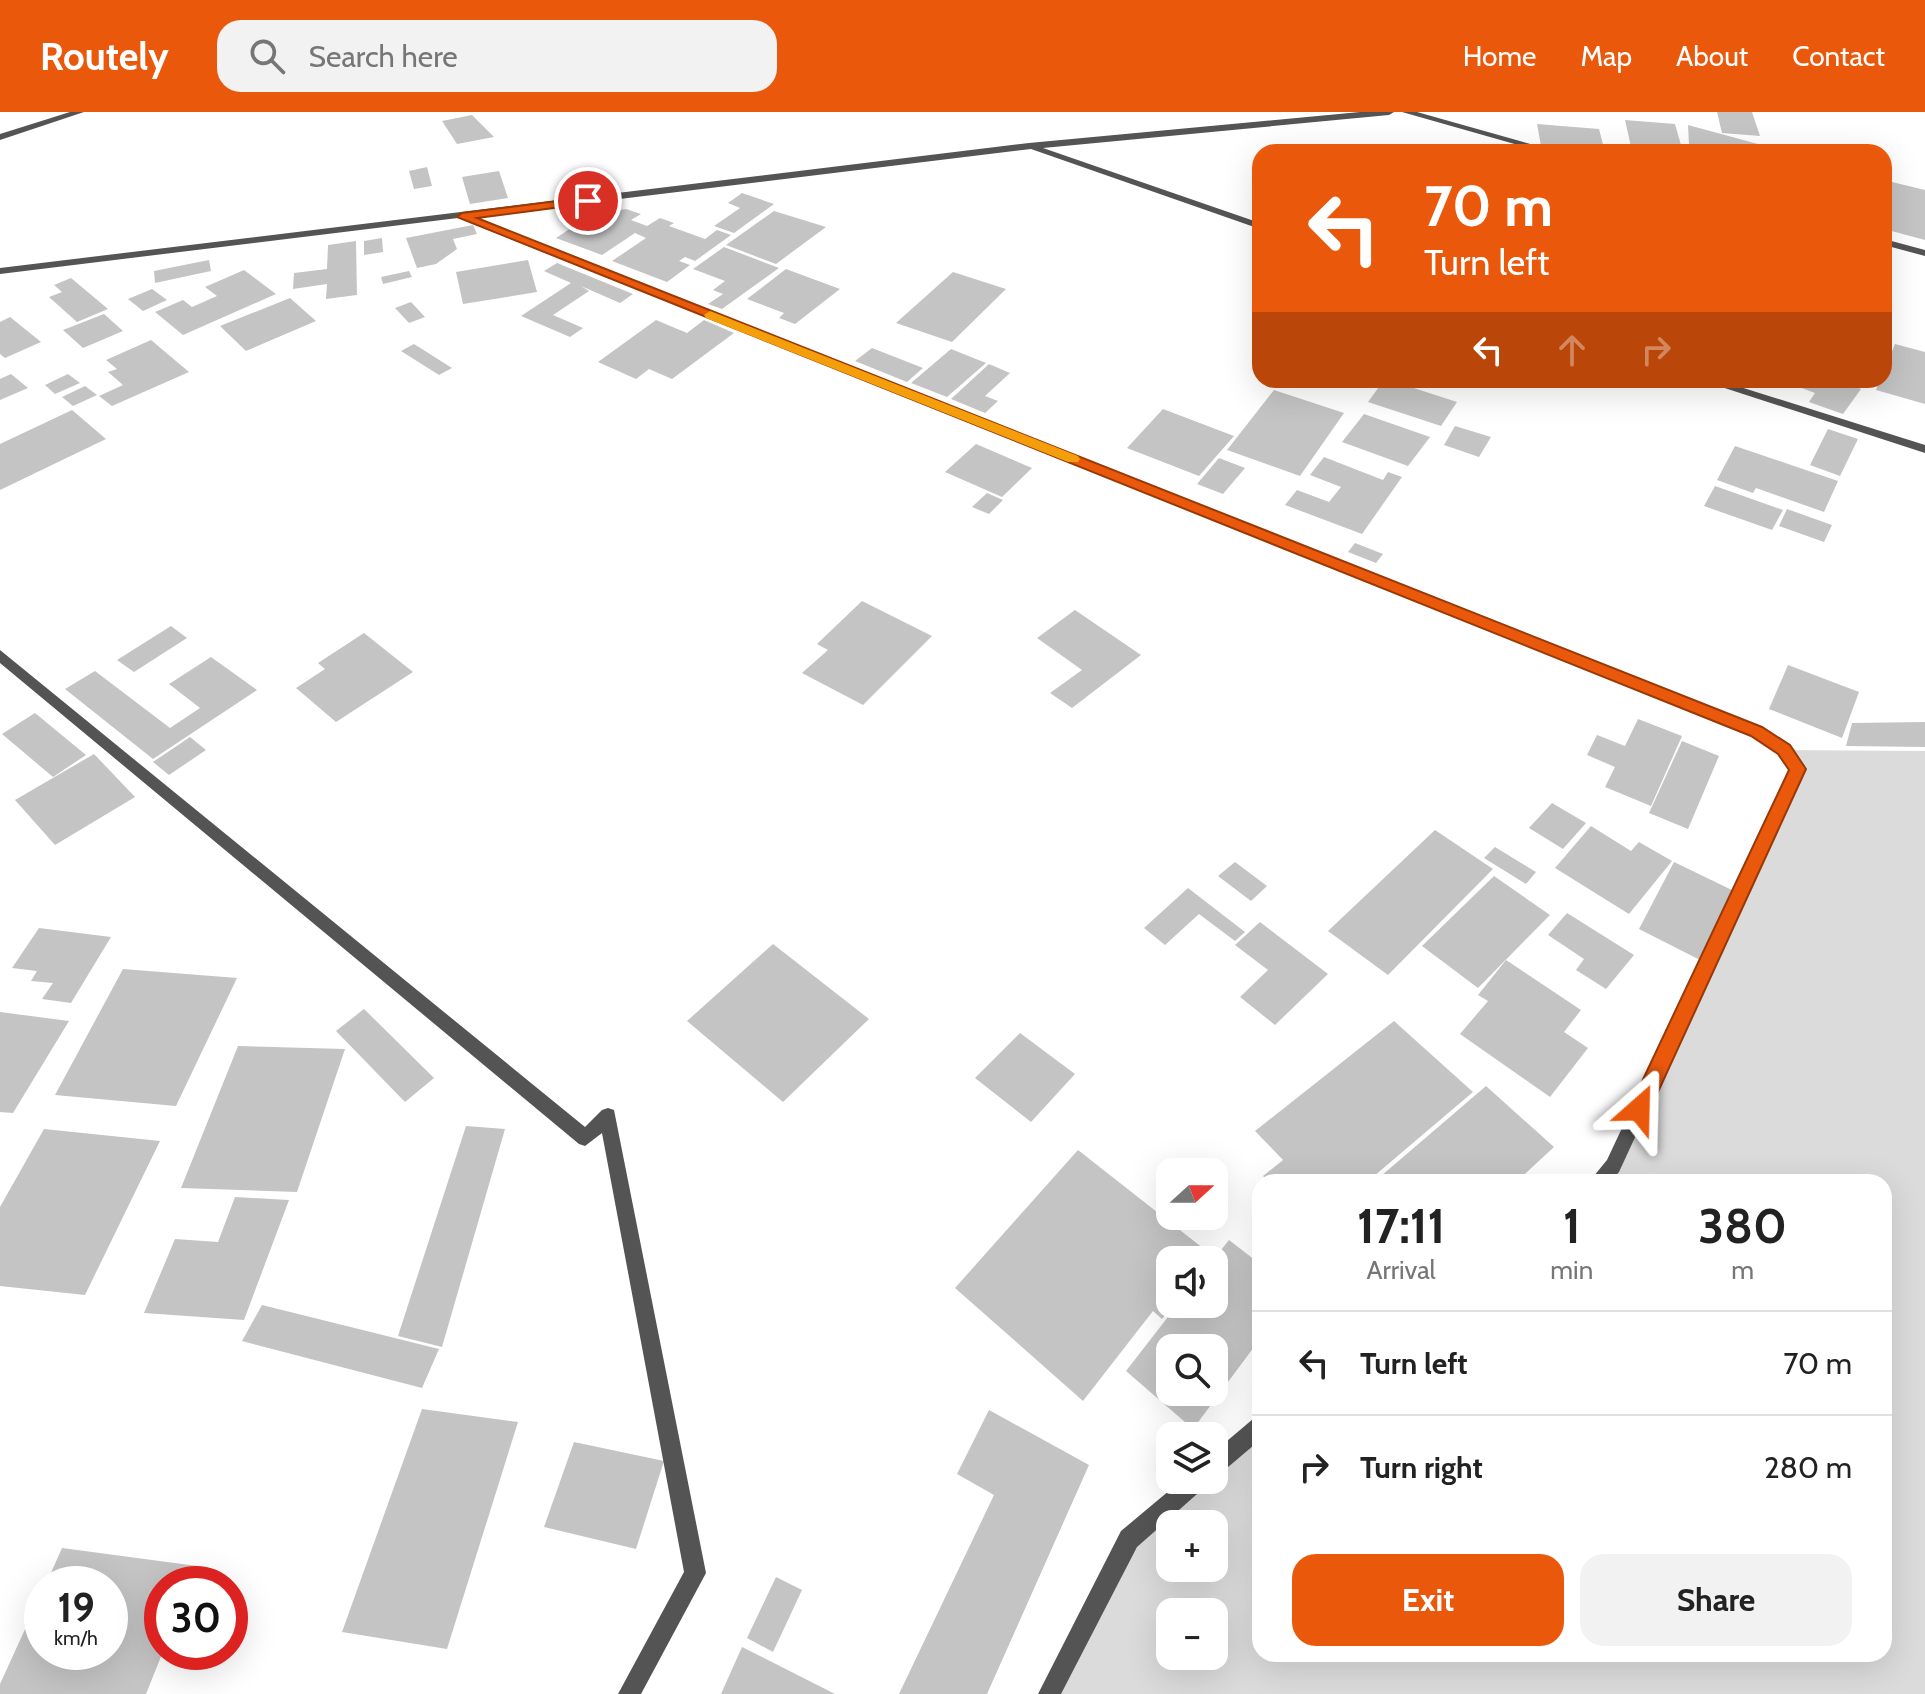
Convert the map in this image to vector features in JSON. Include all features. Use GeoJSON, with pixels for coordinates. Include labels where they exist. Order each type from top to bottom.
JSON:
{"type":"FeatureCollection","features":[{"type":"Feature","properties":{"kind":"street"},"geometry":{"type":"LineString","coordinates":[[0,137],[79,112]]}},
{"type":"Feature","properties":{"kind":"street"},"geometry":{"type":"LineString","coordinates":[[0,271],[1029,146],[1389,112]]}},
{"type":"Feature","properties":{"kind":"street"},"geometry":{"type":"LineString","coordinates":[[1407,112],[1525,144]]}},
{"type":"Feature","properties":{"kind":"street"},"geometry":{"type":"LineString","coordinates":[[1029,146],[1252,223]]}},
{"type":"Feature","properties":{"kind":"street"},"geometry":{"type":"LineString","coordinates":[[462,217],[1757,731],[1784,750],[1798,769],[1613,1166],[1606,1174]]}},
{"type":"Feature","properties":{"kind":"street"},"geometry":{"type":"LineString","coordinates":[[1892,244],[1925,253]]}},
{"type":"Feature","properties":{"kind":"street"},"geometry":{"type":"LineString","coordinates":[[1731,388],[1925,449]]}},
{"type":"Feature","properties":{"kind":"street"},"geometry":{"type":"LineString","coordinates":[[0,655],[585,1138],[608,1116],[695,1573],[629,1694]]}},
{"type":"Feature","properties":{"kind":"street"},"geometry":{"type":"LineString","coordinates":[[1228,1454],[1252,1433]]}},
{"type":"Feature","properties":{"kind":"street"},"geometry":{"type":"LineString","coordinates":[[1049,1694],[1129,1539],[1182,1494]]}},
{"type":"Feature","properties":{"kind":"shaded area"},"geometry":{"type":"Polygon","coordinates":[[[1784,750],[1925,751],[1925,1694],[1049,1694],[1129,1539],[1156,1516],[1156,1582],[1228,1582],[1228,1510],[1163,1510],[1182,1494],[1228,1494],[1228,1454],[1252,1433],[1252,1662],[1892,1662],[1892,1174],[1602,1174],[1798,769],[1784,750]]]}},
{"type":"Feature","properties":{"kind":"building"},"geometry":{"type":"Polygon","coordinates":[[[1717,112],[1752,112],[1760,136],[1722,133],[1717,112]]]}},
{"type":"Feature","properties":{"kind":"building"},"geometry":{"type":"Polygon","coordinates":[[[472,115],[494,137],[457,144],[442,121],[472,115]]]}},
{"type":"Feature","properties":{"kind":"building"},"geometry":{"type":"Polygon","coordinates":[[[1625,120],[1675,124],[1681,144],[1630,144],[1625,120]]]}},
{"type":"Feature","properties":{"kind":"building"},"geometry":{"type":"Polygon","coordinates":[[[1537,124],[1599,129],[1603,144],[1541,144],[1537,124]]]}},
{"type":"Feature","properties":{"kind":"building"},"geometry":{"type":"Polygon","coordinates":[[[1688,125],[1758,144],[1689,144],[1688,125]]]}},
{"type":"Feature","properties":{"kind":"building"},"geometry":{"type":"Polygon","coordinates":[[[427,167],[432,186],[414,189],[409,171],[427,167]]]}},
{"type":"Feature","properties":{"kind":"building"},"geometry":{"type":"Polygon","coordinates":[[[499,171],[508,198],[470,204],[462,177],[499,171]]]}},
{"type":"Feature","properties":{"kind":"building"},"geometry":{"type":"Polygon","coordinates":[[[1892,182],[1925,190],[1925,240],[1892,231],[1892,182]]]}},
{"type":"Feature","properties":{"kind":"building"},"geometry":{"type":"Polygon","coordinates":[[[742,193],[774,204],[734,233],[714,226],[740,208],[728,203],[742,193]]]}},
{"type":"Feature","properties":{"kind":"building"},"geometry":{"type":"Polygon","coordinates":[[[626,209],[641,214],[631,220],[647,226],[660,218],[674,223],[669,226],[705,239],[717,230],[731,235],[695,261],[685,257],[679,261],[690,265],[667,282],[612,261],[646,238],[635,233],[602,255],[556,238],[574,226],[580,229],[596,219],[590,216],[626,209]]]}},
{"type":"Feature","properties":{"kind":"building"},"geometry":{"type":"Polygon","coordinates":[[[774,211],[826,227],[776,264],[726,245],[774,211]]]}},
{"type":"Feature","properties":{"kind":"building"},"geometry":{"type":"Polygon","coordinates":[[[473,225],[477,234],[453,239],[457,249],[436,264],[417,268],[406,238],[473,225]]]}},
{"type":"Feature","properties":{"kind":"building"},"geometry":{"type":"Polygon","coordinates":[[[382,238],[383,252],[364,255],[364,241],[382,238]]]}},
{"type":"Feature","properties":{"kind":"building"},"geometry":{"type":"Polygon","coordinates":[[[356,241],[357,295],[326,299],[327,284],[293,289],[294,273],[327,269],[328,245],[356,241]]]}},
{"type":"Feature","properties":{"kind":"building"},"geometry":{"type":"Polygon","coordinates":[[[724,247],[779,268],[722,309],[708,304],[723,294],[713,290],[725,281],[693,269],[724,247]]]}},
{"type":"Feature","properties":{"kind":"building"},"geometry":{"type":"Polygon","coordinates":[[[209,260],[211,271],[155,283],[154,271],[209,260]]]}},
{"type":"Feature","properties":{"kind":"building"},"geometry":{"type":"Polygon","coordinates":[[[528,260],[537,292],[463,304],[456,272],[528,260]]]}},
{"type":"Feature","properties":{"kind":"building"},"geometry":{"type":"Polygon","coordinates":[[[557,263],[633,294],[620,303],[581,286],[589,291],[553,315],[583,328],[570,337],[521,316],[571,283],[544,271],[557,263]]]}},
{"type":"Feature","properties":{"kind":"building"},"geometry":{"type":"Polygon","coordinates":[[[786,269],[840,289],[795,324],[779,318],[784,313],[747,299],[786,269]]]}},
{"type":"Feature","properties":{"kind":"building"},"geometry":{"type":"Polygon","coordinates":[[[244,270],[276,294],[183,335],[155,312],[183,300],[192,307],[217,296],[205,287],[244,270]]]}},
{"type":"Feature","properties":{"kind":"building"},"geometry":{"type":"Polygon","coordinates":[[[409,271],[412,277],[383,284],[381,277],[409,271]]]}},
{"type":"Feature","properties":{"kind":"building"},"geometry":{"type":"Polygon","coordinates":[[[953,272],[1006,289],[952,342],[896,323],[953,272]]]}},
{"type":"Feature","properties":{"kind":"building"},"geometry":{"type":"Polygon","coordinates":[[[71,278],[108,309],[77,322],[49,297],[62,292],[54,285],[71,278]]]}},
{"type":"Feature","properties":{"kind":"building"},"geometry":{"type":"Polygon","coordinates":[[[152,289],[167,300],[143,311],[128,299],[152,289]]]}},
{"type":"Feature","properties":{"kind":"building"},"geometry":{"type":"Polygon","coordinates":[[[290,298],[316,321],[246,351],[220,326],[290,298]]]}},
{"type":"Feature","properties":{"kind":"building"},"geometry":{"type":"Polygon","coordinates":[[[411,302],[425,317],[409,323],[395,308],[411,302]]]}},
{"type":"Feature","properties":{"kind":"building"},"geometry":{"type":"Polygon","coordinates":[[[104,314],[123,331],[83,348],[63,330],[104,314]]]}},
{"type":"Feature","properties":{"kind":"building"},"geometry":{"type":"Polygon","coordinates":[[[10,317],[41,342],[5,358],[0,354],[0,322],[10,317]]]}},
{"type":"Feature","properties":{"kind":"building"},"geometry":{"type":"Polygon","coordinates":[[[656,320],[687,333],[704,320],[734,333],[672,379],[649,369],[636,379],[598,362],[656,320]]]}},
{"type":"Feature","properties":{"kind":"building"},"geometry":{"type":"Polygon","coordinates":[[[151,340],[189,372],[112,406],[99,396],[123,385],[108,372],[117,369],[106,360],[151,340]]]}},
{"type":"Feature","properties":{"kind":"building"},"geometry":{"type":"Polygon","coordinates":[[[414,344],[452,368],[439,375],[401,351],[414,344]]]}},
{"type":"Feature","properties":{"kind":"building"},"geometry":{"type":"Polygon","coordinates":[[[1895,344],[1925,352],[1925,404],[1876,390],[1892,388],[1892,351],[1895,344]]]}},
{"type":"Feature","properties":{"kind":"building"},"geometry":{"type":"Polygon","coordinates":[[[872,348],[923,368],[907,382],[855,361],[872,348]]]}},
{"type":"Feature","properties":{"kind":"building"},"geometry":{"type":"Polygon","coordinates":[[[951,349],[986,363],[947,397],[911,383],[951,349]]]}},
{"type":"Feature","properties":{"kind":"building"},"geometry":{"type":"Polygon","coordinates":[[[989,364],[1010,373],[985,396],[998,401],[985,413],[951,399],[989,364]]]}},
{"type":"Feature","properties":{"kind":"building"},"geometry":{"type":"Polygon","coordinates":[[[11,374],[28,388],[0,400],[0,379],[11,374]]]}},
{"type":"Feature","properties":{"kind":"building"},"geometry":{"type":"Polygon","coordinates":[[[68,374],[80,383],[55,394],[45,385],[68,374]]]}},
{"type":"Feature","properties":{"kind":"building"},"geometry":{"type":"Polygon","coordinates":[[[85,386],[97,395],[73,406],[62,397],[85,386]]]}},
{"type":"Feature","properties":{"kind":"building"},"geometry":{"type":"Polygon","coordinates":[[[1378,388],[1414,388],[1457,402],[1441,426],[1368,402],[1378,388]]]}},
{"type":"Feature","properties":{"kind":"building"},"geometry":{"type":"Polygon","coordinates":[[[1802,388],[1861,389],[1843,414],[1809,402],[1815,393],[1802,388]]]}},
{"type":"Feature","properties":{"kind":"building"},"geometry":{"type":"Polygon","coordinates":[[[1274,390],[1344,413],[1300,476],[1227,450],[1274,390]]]}},
{"type":"Feature","properties":{"kind":"building"},"geometry":{"type":"Polygon","coordinates":[[[1163,409],[1234,436],[1199,476],[1127,448],[1163,409]]]}},
{"type":"Feature","properties":{"kind":"building"},"geometry":{"type":"Polygon","coordinates":[[[72,410],[106,439],[0,490],[0,444],[72,410]]]}},
{"type":"Feature","properties":{"kind":"building"},"geometry":{"type":"Polygon","coordinates":[[[1364,414],[1430,437],[1408,466],[1342,442],[1364,414]]]}},
{"type":"Feature","properties":{"kind":"building"},"geometry":{"type":"Polygon","coordinates":[[[1455,426],[1491,437],[1479,457],[1444,445],[1455,426]]]}},
{"type":"Feature","properties":{"kind":"building"},"geometry":{"type":"Polygon","coordinates":[[[1828,429],[1858,439],[1840,476],[1810,465],[1828,429]]]}},
{"type":"Feature","properties":{"kind":"building"},"geometry":{"type":"Polygon","coordinates":[[[976,444],[1032,468],[1002,497],[945,472],[976,444]]]}},
{"type":"Feature","properties":{"kind":"building"},"geometry":{"type":"Polygon","coordinates":[[[1735,446],[1838,481],[1824,512],[1756,488],[1753,493],[1717,480],[1735,446]]]}},
{"type":"Feature","properties":{"kind":"building"},"geometry":{"type":"Polygon","coordinates":[[[1324,457],[1383,480],[1388,472],[1402,477],[1362,534],[1285,505],[1297,490],[1329,502],[1341,487],[1310,475],[1324,457]]]}},
{"type":"Feature","properties":{"kind":"building"},"geometry":{"type":"Polygon","coordinates":[[[1219,458],[1245,468],[1223,494],[1197,484],[1219,458]]]}},
{"type":"Feature","properties":{"kind":"building"},"geometry":{"type":"Polygon","coordinates":[[[1715,486],[1783,510],[1772,530],[1704,506],[1715,486]]]}},
{"type":"Feature","properties":{"kind":"building"},"geometry":{"type":"Polygon","coordinates":[[[987,493],[1003,500],[989,514],[972,507],[987,493]]]}},
{"type":"Feature","properties":{"kind":"building"},"geometry":{"type":"Polygon","coordinates":[[[1787,509],[1832,525],[1824,542],[1779,526],[1787,509]]]}},
{"type":"Feature","properties":{"kind":"building"},"geometry":{"type":"Polygon","coordinates":[[[1355,543],[1383,554],[1376,563],[1348,552],[1355,543]]]}},
{"type":"Feature","properties":{"kind":"building"},"geometry":{"type":"Polygon","coordinates":[[[862,601],[932,636],[863,705],[802,673],[828,650],[817,644],[862,601]]]}},
{"type":"Feature","properties":{"kind":"building"},"geometry":{"type":"Polygon","coordinates":[[[1075,610],[1141,655],[1072,708],[1050,693],[1082,670],[1037,638],[1075,610]]]}},
{"type":"Feature","properties":{"kind":"building"},"geometry":{"type":"Polygon","coordinates":[[[171,626],[187,638],[134,672],[117,660],[171,626]]]}},
{"type":"Feature","properties":{"kind":"building"},"geometry":{"type":"Polygon","coordinates":[[[364,633],[413,672],[336,722],[296,688],[325,669],[318,663],[364,633]]]}},
{"type":"Feature","properties":{"kind":"building"},"geometry":{"type":"Polygon","coordinates":[[[211,657],[257,690],[153,759],[65,689],[95,671],[170,728],[200,708],[169,684],[211,657]]]}},
{"type":"Feature","properties":{"kind":"building"},"geometry":{"type":"Polygon","coordinates":[[[1788,665],[1859,692],[1842,738],[1769,709],[1788,665]]]}},
{"type":"Feature","properties":{"kind":"building"},"geometry":{"type":"Polygon","coordinates":[[[35,713],[86,755],[53,777],[2,734],[35,713]]]}},
{"type":"Feature","properties":{"kind":"building"},"geometry":{"type":"Polygon","coordinates":[[[1638,719],[1682,736],[1651,806],[1605,787],[1615,767],[1587,755],[1597,735],[1625,746],[1638,719]]]}},
{"type":"Feature","properties":{"kind":"building"},"geometry":{"type":"Polygon","coordinates":[[[1925,722],[1925,747],[1846,746],[1852,723],[1925,722]]]}},
{"type":"Feature","properties":{"kind":"building"},"geometry":{"type":"Polygon","coordinates":[[[190,737],[206,750],[169,775],[153,762],[190,737]]]}},
{"type":"Feature","properties":{"kind":"building"},"geometry":{"type":"Polygon","coordinates":[[[1682,741],[1719,756],[1688,829],[1649,813],[1682,741]]]}},
{"type":"Feature","properties":{"kind":"building"},"geometry":{"type":"Polygon","coordinates":[[[94,754],[135,797],[55,845],[15,800],[94,754]]]}},
{"type":"Feature","properties":{"kind":"building"},"geometry":{"type":"Polygon","coordinates":[[[1552,803],[1586,823],[1563,849],[1529,828],[1552,803]]]}},
{"type":"Feature","properties":{"kind":"building"},"geometry":{"type":"Polygon","coordinates":[[[1591,826],[1631,851],[1639,842],[1672,861],[1629,914],[1555,868],[1591,826]]]}},
{"type":"Feature","properties":{"kind":"building"},"geometry":{"type":"Polygon","coordinates":[[[1435,830],[1493,869],[1388,975],[1328,931],[1435,830]]]}},
{"type":"Feature","properties":{"kind":"building"},"geometry":{"type":"Polygon","coordinates":[[[1495,847],[1536,872],[1526,884],[1484,858],[1495,847]]]}},
{"type":"Feature","properties":{"kind":"building"},"geometry":{"type":"Polygon","coordinates":[[[1235,862],[1267,886],[1251,901],[1218,876],[1235,862]]]}},
{"type":"Feature","properties":{"kind":"building"},"geometry":{"type":"Polygon","coordinates":[[[1674,862],[1734,891],[1700,960],[1639,929],[1674,862]]]}},
{"type":"Feature","properties":{"kind":"building"},"geometry":{"type":"Polygon","coordinates":[[[1494,876],[1550,915],[1478,988],[1422,946],[1494,876]]]}},
{"type":"Feature","properties":{"kind":"building"},"geometry":{"type":"Polygon","coordinates":[[[1188,888],[1245,932],[1235,941],[1199,914],[1165,945],[1144,928],[1188,888]]]}},
{"type":"Feature","properties":{"kind":"building"},"geometry":{"type":"Polygon","coordinates":[[[1567,913],[1634,955],[1606,989],[1576,970],[1584,959],[1548,935],[1567,913]]]}},
{"type":"Feature","properties":{"kind":"building"},"geometry":{"type":"Polygon","coordinates":[[[1260,922],[1328,974],[1275,1025],[1240,997],[1268,970],[1235,945],[1260,922]]]}},
{"type":"Feature","properties":{"kind":"building"},"geometry":{"type":"Polygon","coordinates":[[[39,928],[111,937],[71,1003],[42,999],[53,983],[31,981],[37,971],[12,968],[39,928]]]}},
{"type":"Feature","properties":{"kind":"building"},"geometry":{"type":"Polygon","coordinates":[[[773,944],[869,1019],[783,1102],[687,1021],[773,944]]]}},
{"type":"Feature","properties":{"kind":"building"},"geometry":{"type":"Polygon","coordinates":[[[1506,960],[1581,1010],[1564,1032],[1588,1048],[1550,1097],[1460,1034],[1488,1001],[1478,995],[1506,960]]]}},
{"type":"Feature","properties":{"kind":"building"},"geometry":{"type":"Polygon","coordinates":[[[123,969],[237,978],[176,1106],[55,1095],[123,969]]]}},
{"type":"Feature","properties":{"kind":"building"},"geometry":{"type":"Polygon","coordinates":[[[364,1009],[434,1078],[405,1102],[336,1031],[364,1009]]]}},
{"type":"Feature","properties":{"kind":"building"},"geometry":{"type":"Polygon","coordinates":[[[0,1012],[69,1021],[13,1113],[0,1112],[0,1012]]]}},
{"type":"Feature","properties":{"kind":"building"},"geometry":{"type":"Polygon","coordinates":[[[1394,1021],[1473,1092],[1376,1174],[1266,1174],[1283,1160],[1255,1131],[1394,1021]]]}},
{"type":"Feature","properties":{"kind":"building"},"geometry":{"type":"Polygon","coordinates":[[[1020,1033],[1075,1074],[1031,1122],[975,1078],[1020,1033]]]}},
{"type":"Feature","properties":{"kind":"building"},"geometry":{"type":"Polygon","coordinates":[[[238,1046],[345,1049],[297,1192],[181,1188],[238,1046]]]}},
{"type":"Feature","properties":{"kind":"building"},"geometry":{"type":"Polygon","coordinates":[[[1486,1086],[1554,1147],[1525,1174],[1383,1174],[1486,1086]]]}},
{"type":"Feature","properties":{"kind":"building"},"geometry":{"type":"Polygon","coordinates":[[[466,1126],[505,1129],[442,1347],[398,1336],[466,1126]]]}},
{"type":"Feature","properties":{"kind":"building"},"geometry":{"type":"Polygon","coordinates":[[[44,1129],[160,1141],[85,1295],[0,1286],[0,1207],[44,1129]]]}},
{"type":"Feature","properties":{"kind":"building"},"geometry":{"type":"Polygon","coordinates":[[[1078,1150],[1156,1211],[1156,1230],[1180,1230],[1200,1246],[1156,1246],[1156,1314],[1153,1311],[1083,1401],[955,1288],[1078,1150]]]}},
{"type":"Feature","properties":{"kind":"building"},"geometry":{"type":"Polygon","coordinates":[[[235,1197],[289,1200],[244,1320],[144,1313],[175,1239],[218,1242],[235,1197]]]}},
{"type":"Feature","properties":{"kind":"building"},"geometry":{"type":"Polygon","coordinates":[[[1229,1240],[1252,1258],[1252,1350],[1228,1382],[1228,1334],[1156,1334],[1156,1397],[1126,1371],[1167,1318],[1228,1318],[1228,1246],[1224,1246],[1229,1240]]]}},
{"type":"Feature","properties":{"kind":"building"},"geometry":{"type":"Polygon","coordinates":[[[262,1305],[439,1349],[422,1388],[242,1341],[262,1305]]]}},
{"type":"Feature","properties":{"kind":"building"},"geometry":{"type":"Polygon","coordinates":[[[1166,1406],[1210,1406],[1198,1422],[1185,1422],[1166,1406]]]}},
{"type":"Feature","properties":{"kind":"building"},"geometry":{"type":"Polygon","coordinates":[[[422,1409],[518,1422],[447,1649],[342,1632],[422,1409]]]}},
{"type":"Feature","properties":{"kind":"building"},"geometry":{"type":"Polygon","coordinates":[[[989,1410],[1089,1465],[987,1694],[899,1694],[994,1495],[957,1474],[989,1410]]]}},
{"type":"Feature","properties":{"kind":"building"},"geometry":{"type":"Polygon","coordinates":[[[574,1442],[664,1461],[636,1549],[544,1527],[574,1442]]]}},
{"type":"Feature","properties":{"kind":"building"},"geometry":{"type":"Polygon","coordinates":[[[62,1548],[197,1566],[144,1566],[144,1670],[156,1670],[146,1694],[0,1694],[0,1684],[24,1631],[24,1670],[128,1670],[128,1566],[54,1566],[62,1548]]]}},
{"type":"Feature","properties":{"kind":"building"},"geometry":{"type":"Polygon","coordinates":[[[776,1577],[802,1590],[773,1652],[747,1638],[776,1577]]]}},
{"type":"Feature","properties":{"kind":"building"},"geometry":{"type":"Polygon","coordinates":[[[742,1647],[835,1694],[721,1694],[742,1647]]]}},
{"type":"Feature","properties":{"kind":"slow traffic"},"geometry":{"type":"LineString","coordinates":[[710,315],[1073,459]]}},
{"type":"Feature","properties":{"kind":"route"},"geometry":{"type":"LineString","coordinates":[[588,201],[462,217],[1757,731],[1784,750],[1798,769],[1639,1109]]}}]}
